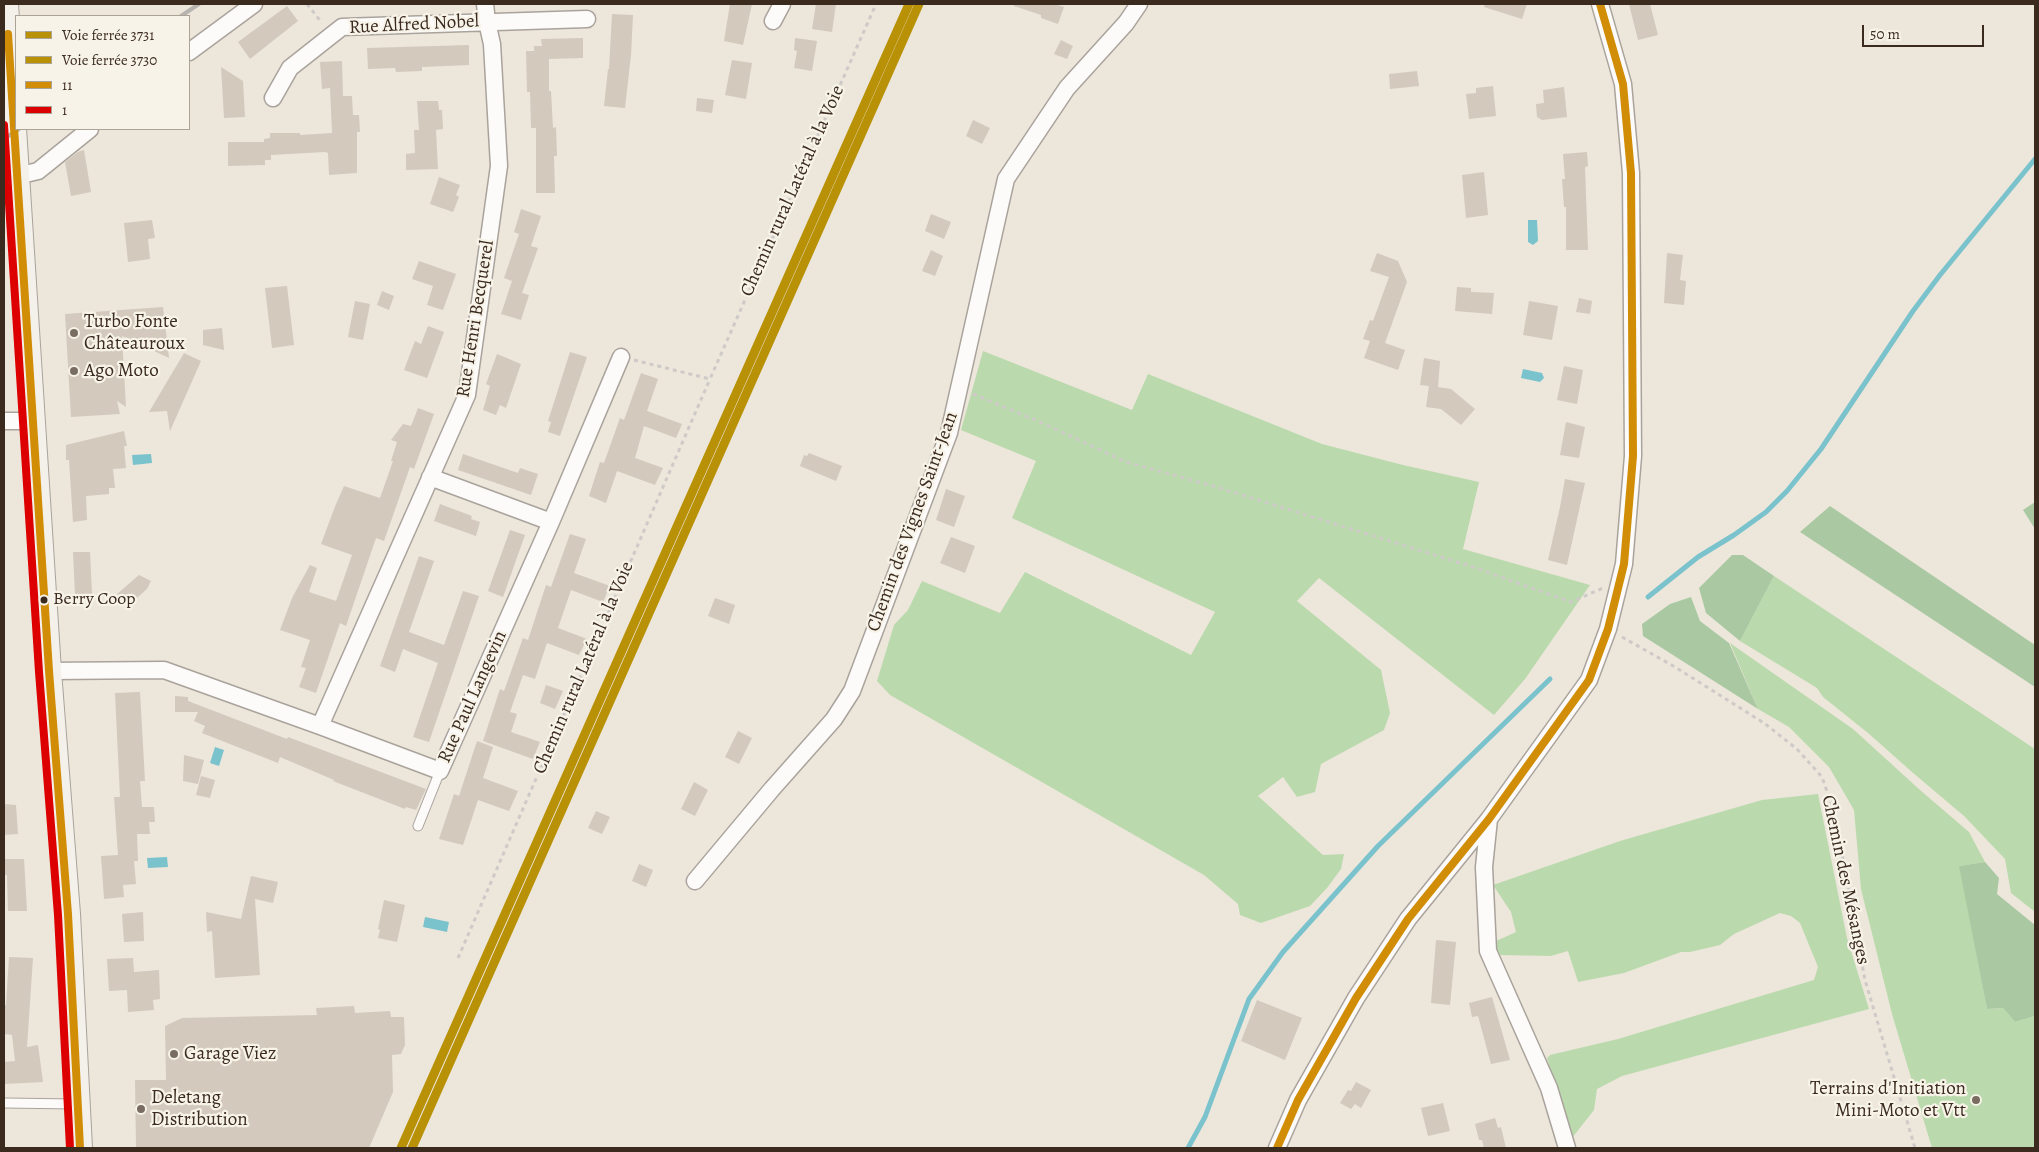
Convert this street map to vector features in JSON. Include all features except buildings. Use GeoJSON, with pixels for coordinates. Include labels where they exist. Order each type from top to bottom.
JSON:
{"type":"FeatureCollection","features":[{"type":"Feature","properties":{"kind":"main road"},"geometry":{"type":"LineString","coordinates":[[6,4],[6,34],[34,421],[49,671],[68,914],[80,1148]]}},
{"type":"Feature","properties":{"kind":"street"},"geometry":{"type":"LineString","coordinates":[[190,51],[254,4]]}},
{"type":"Feature","properties":{"kind":"street","name":"Rue Henri Becquerel"},"geometry":{"type":"LineString","coordinates":[[320,726],[467,395],[499,166],[492,44],[485,4]]}},
{"type":"Feature","properties":{"kind":"street"},"geometry":{"type":"LineString","coordinates":[[773,21],[782,4]]}},
{"type":"Feature","properties":{"kind":"street","name":"Chemin des Vignes Saint-Jean"},"geometry":{"type":"LineString","coordinates":[[696,881],[772,789],[834,719],[852,691],[949,434],[1006,179],[1067,88],[1126,23],[1139,4]]}},
{"type":"Feature","properties":{"kind":"street"},"geometry":{"type":"LineString","coordinates":[[1277,1148],[1298,1100],[1356,998],[1408,919],[1489,819],[1589,680],[1608,629],[1624,564],[1633,456],[1631,173],[1623,84],[1600,4]]}},
{"type":"Feature","properties":{"kind":"street","name":"Rue Alfred Nobel"},"geometry":{"type":"LineString","coordinates":[[272,98],[290,68],[342,27],[586,19]]}},
{"type":"Feature","properties":{"kind":"street"},"geometry":{"type":"LineString","coordinates":[[17,176],[38,171],[89,130]]}},
{"type":"Feature","properties":{"kind":"street","name":"Rue Paul Langevin"},"geometry":{"type":"LineString","coordinates":[[49,671],[164,670],[440,771],[551,522],[621,357]]}},
{"type":"Feature","properties":{"kind":"street"},"geometry":{"type":"LineString","coordinates":[[4,421],[34,421]]}},
{"type":"Feature","properties":{"kind":"street"},"geometry":{"type":"LineString","coordinates":[[430,477],[551,522]]}},
{"type":"Feature","properties":{"kind":"street"},"geometry":{"type":"LineString","coordinates":[[1489,819],[1484,867],[1488,951],[1549,1088],[1567,1148]]}},
{"type":"Feature","properties":{"kind":"lane"},"geometry":{"type":"LineString","coordinates":[[418,826],[440,771]]}},
{"type":"Feature","properties":{"kind":"lane"},"geometry":{"type":"LineString","coordinates":[[4,1103],[79,1104]]}},
{"type":"Feature","properties":{"kind":"path"},"geometry":{"type":"LineString","coordinates":[[307,4],[332,33]]}},
{"type":"Feature","properties":{"kind":"path","name":"Chemin rural Latéral à la Voie"},"geometry":{"type":"LineString","coordinates":[[458,958],[710,379],[876,4]]}},
{"type":"Feature","properties":{"kind":"path"},"geometry":{"type":"LineString","coordinates":[[621,357],[710,379]]}},
{"type":"Feature","properties":{"kind":"path"},"geometry":{"type":"LineString","coordinates":[[959,388],[1040,422],[1126,462],[1222,489],[1467,565],[1571,602],[1620,581]]}},
{"type":"Feature","properties":{"kind":"path","name":"Chemin des Mésanges"},"geometry":{"type":"LineString","coordinates":[[1608,629],[1676,667],[1764,723],[1797,749],[1822,777],[1835,815],[1865,980],[1915,1148]]}},
{"type":"Feature","properties":{"kind":"green space"},"geometry":{"type":"Polygon","coordinates":[[[983,351],[1132,410],[1148,374],[1322,444],[1479,482],[1463,549],[1590,585],[1525,679],[1494,715],[1319,578],[1297,601],[1381,670],[1390,713],[1384,730],[1321,764],[1315,792],[1297,797],[1283,777],[1258,796],[1323,855],[1344,854],[1341,869],[1310,906],[1261,923],[1240,915],[1238,904],[1204,875],[890,695],[877,681],[894,625],[908,610],[922,581],[1000,613],[1025,572],[1191,655],[1215,612],[1012,518],[1036,461],[961,430],[983,351]]]}},
{"type":"Feature","properties":{"kind":"green space"},"geometry":{"type":"Polygon","coordinates":[[[2035,502],[2035,529],[2023,510],[2035,502]]]}},
{"type":"Feature","properties":{"kind":"green space"},"geometry":{"type":"Polygon","coordinates":[[[1830,506],[2035,645],[2035,687],[1800,532],[1830,506]]]}},
{"type":"Feature","properties":{"kind":"green space"},"geometry":{"type":"Polygon","coordinates":[[[1732,555],[1743,555],[1774,576],[1740,641],[1706,613],[1699,588],[1732,555]]]}},
{"type":"Feature","properties":{"kind":"green space"},"geometry":{"type":"Polygon","coordinates":[[[1774,576],[2035,749],[2035,912],[2011,893],[2005,859],[1964,816],[1868,733],[1823,697],[1817,688],[1740,641],[1774,576]]]}},
{"type":"Feature","properties":{"kind":"green space"},"geometry":{"type":"Polygon","coordinates":[[[1691,597],[1700,621],[1729,643],[1758,709],[1643,636],[1642,624],[1670,604],[1691,597]]]}},
{"type":"Feature","properties":{"kind":"green space"},"geometry":{"type":"Polygon","coordinates":[[[1730,643],[1853,729],[1969,832],[1985,862],[1960,866],[1987,1009],[2003,1008],[2015,1022],[2035,1016],[2035,1148],[1932,1148],[1892,1014],[1861,889],[1854,810],[1829,767],[1789,727],[1758,709],[1730,643]]]}},
{"type":"Feature","properties":{"kind":"green space"},"geometry":{"type":"Polygon","coordinates":[[[1818,794],[1847,938],[1869,1009],[1622,1076],[1597,1089],[1594,1110],[1572,1138],[1547,1058],[1550,1055],[1618,1039],[1814,980],[1818,967],[1800,923],[1791,916],[1780,913],[1734,934],[1720,945],[1690,952],[1681,952],[1624,973],[1578,982],[1568,951],[1551,956],[1500,955],[1494,942],[1516,932],[1511,912],[1493,885],[1620,841],[1762,800],[1818,794]]]}},
{"type":"Feature","properties":{"kind":"green space"},"geometry":{"type":"Polygon","coordinates":[[[1985,862],[1999,878],[1997,894],[2035,925],[2035,1016],[2015,1022],[2003,1008],[1987,1009],[1959,866],[1985,862]]]}},
{"type":"Feature","properties":{"kind":"water"},"geometry":{"type":"Polygon","coordinates":[[[1528,220],[1537,220],[1538,241],[1533,245],[1528,242],[1528,220]]]}},
{"type":"Feature","properties":{"kind":"water"},"geometry":{"type":"Polygon","coordinates":[[[1523,369],[1542,373],[1544,378],[1540,382],[1521,378],[1523,369]]]}},
{"type":"Feature","properties":{"kind":"water"},"geometry":{"type":"Polygon","coordinates":[[[151,454],[152,463],[133,465],[132,455],[151,454]]]}},
{"type":"Feature","properties":{"kind":"water"},"geometry":{"type":"Polygon","coordinates":[[[215,747],[224,750],[219,766],[210,763],[215,747]]]}},
{"type":"Feature","properties":{"kind":"water"},"geometry":{"type":"Polygon","coordinates":[[[167,857],[168,867],[148,868],[147,858],[167,857]]]}},
{"type":"Feature","properties":{"kind":"water"},"geometry":{"type":"Polygon","coordinates":[[[425,917],[449,922],[447,932],[423,927],[425,917]]]}},
{"type":"Feature","properties":{"kind":"waterway"},"geometry":{"type":"LineString","coordinates":[[1648,597],[1698,557],[1734,535],[1766,512],[1787,491],[1821,449],[1913,311],[2035,159]]}},
{"type":"Feature","properties":{"kind":"waterway"},"geometry":{"type":"LineString","coordinates":[[1188,1148],[1205,1117],[1249,999],[1283,952],[1378,846],[1550,679]]}},
{"type":"Feature","properties":{"kind":"railway"},"geometry":{"type":"LineString","coordinates":[[182,15],[199,4]]}},
{"type":"Feature","properties":{"kind":"railway"},"geometry":{"type":"LineString","coordinates":[[4,139],[18,130]]}},
{"type":"Feature","properties":{"kind":"rail line","name":"3730"},"geometry":{"type":"LineString","coordinates":[[401,1148],[909,4]]}},
{"type":"Feature","properties":{"kind":"rail line","name":"3731"},"geometry":{"type":"LineString","coordinates":[[412,1148],[919,4]]}},
{"type":"Feature","properties":{"kind":"transit line","name":"11"},"geometry":{"type":"LineString","coordinates":[[1277,1148],[1298,1100],[1356,998],[1408,919],[1489,819],[1589,680],[1608,629],[1624,564],[1633,456],[1631,173],[1623,84],[1600,4]]}},
{"type":"Feature","properties":{"kind":"transit line","name":"11"},"geometry":{"type":"LineString","coordinates":[[8,34],[49,671],[68,914],[80,1148]]}},
{"type":"Feature","properties":{"kind":"transit line","name":"1"},"geometry":{"type":"LineString","coordinates":[[4,125],[39,672],[58,915],[70,1148]]}},
{"type":"Feature","properties":{"kind":"place","name":"Turbo Fonte Châteauroux"},"geometry":{"type":"Point","coordinates":[74,333]}},
{"type":"Feature","properties":{"kind":"place","name":"Ago Moto"},"geometry":{"type":"Point","coordinates":[74,371]}},
{"type":"Feature","properties":{"kind":"place","name":"Berry Coop"},"geometry":{"type":"Point","coordinates":[44,600]}},
{"type":"Feature","properties":{"kind":"place","name":"Garage Viez"},"geometry":{"type":"Point","coordinates":[174,1054]}},
{"type":"Feature","properties":{"kind":"place","name":"Terrains d'Initiation Mini-Moto et Vtt"},"geometry":{"type":"Point","coordinates":[1976,1100]}},
{"type":"Feature","properties":{"kind":"place","name":"Deletang Distribution"},"geometry":{"type":"Point","coordinates":[141,1109]}}]}
